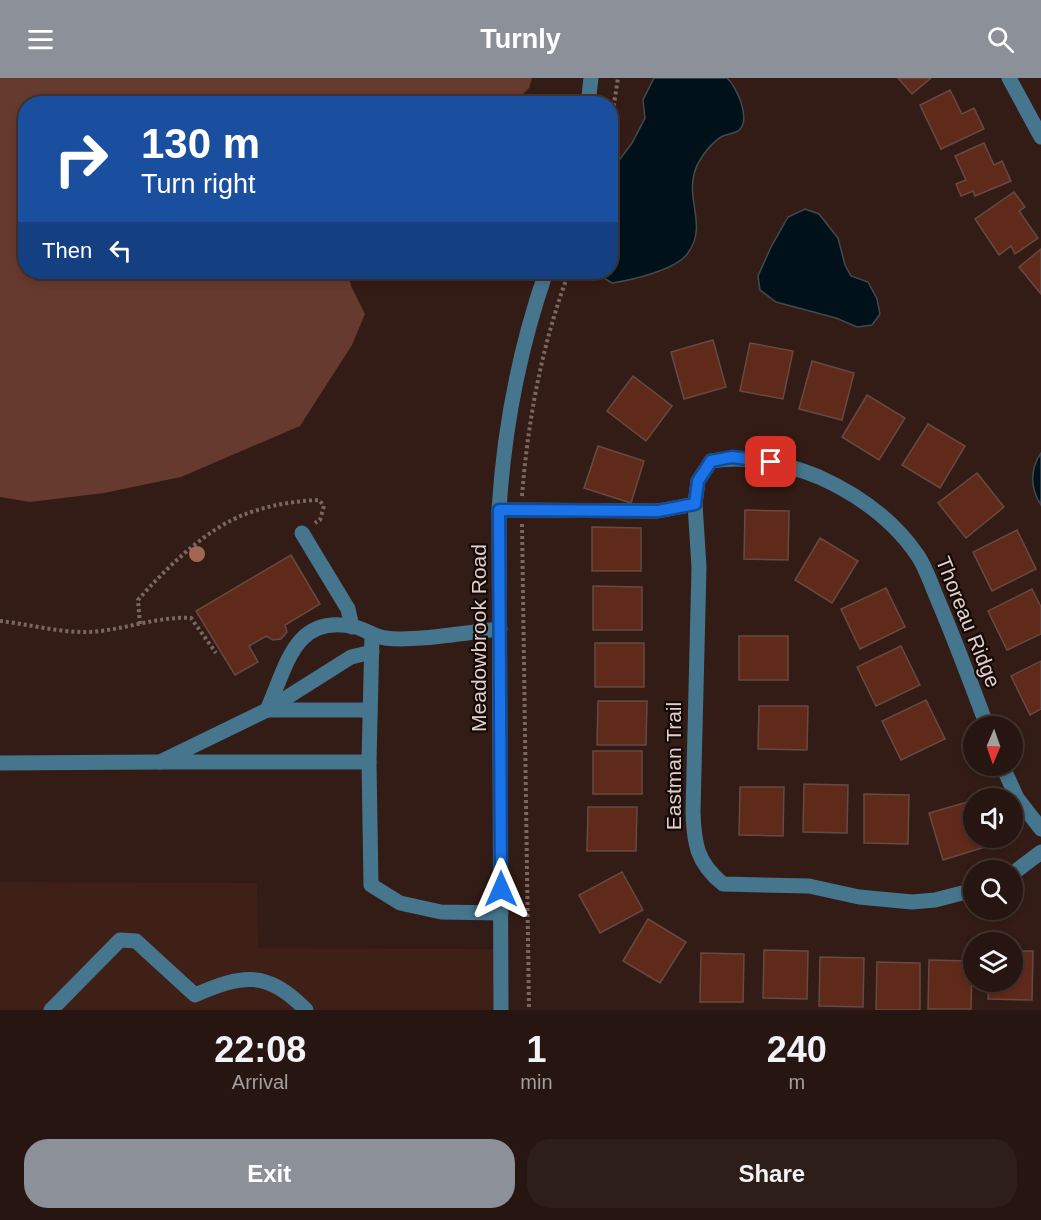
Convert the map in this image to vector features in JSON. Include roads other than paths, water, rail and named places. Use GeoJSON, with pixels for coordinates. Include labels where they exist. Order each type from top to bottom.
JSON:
{"type":"FeatureCollection","features":[{"type":"Feature","properties":{"kind":"street"},"geometry":{"type":"LineString","coordinates":[[589,96],[591,78]]}},
{"type":"Feature","properties":{"kind":"street"},"geometry":{"type":"LineString","coordinates":[[1009,78],[1041,136]]}},
{"type":"Feature","properties":{"kind":"street","name":"Meadowbrook Road"},"geometry":{"type":"LineString","coordinates":[[501,1010],[499,510],[502,459],[512,394],[531,316],[544,279]]}},
{"type":"Feature","properties":{"kind":"street","name":"Thoreau Ridge"},"geometry":{"type":"LineString","coordinates":[[711,461],[732,457],[803,470],[845,489],[873,507],[897,530],[919,557],[983,716]]}},
{"type":"Feature","properties":{"kind":"street","name":"Eastman Trail"},"geometry":{"type":"LineString","coordinates":[[711,461],[698,481],[695,504],[699,567],[693,812],[694,839],[703,864],[723,884],[808,886],[890,901],[935,900],[963,893]]}},
{"type":"Feature","properties":{"kind":"street"},"geometry":{"type":"LineString","coordinates":[[499,510],[658,511],[695,504]]}},
{"type":"Feature","properties":{"kind":"street"},"geometry":{"type":"LineString","coordinates":[[302,533],[348,609],[352,627]]}},
{"type":"Feature","properties":{"kind":"street"},"geometry":{"type":"LineString","coordinates":[[267,710],[295,643],[310,631],[333,624],[352,627],[384,638],[500,628]]}},
{"type":"Feature","properties":{"kind":"street"},"geometry":{"type":"LineString","coordinates":[[372,634],[369,762],[371,885],[400,903],[441,912],[501,913]]}},
{"type":"Feature","properties":{"kind":"street"},"geometry":{"type":"LineString","coordinates":[[160,762],[267,710],[351,657],[372,652]]}},
{"type":"Feature","properties":{"kind":"street"},"geometry":{"type":"LineString","coordinates":[[267,710],[370,710]]}},
{"type":"Feature","properties":{"kind":"street"},"geometry":{"type":"LineString","coordinates":[[0,763],[369,762]]}},
{"type":"Feature","properties":{"kind":"street"},"geometry":{"type":"LineString","coordinates":[[1007,776],[1017,798],[1041,829]]}},
{"type":"Feature","properties":{"kind":"street"},"geometry":{"type":"LineString","coordinates":[[1023,866],[1041,852]]}},
{"type":"Feature","properties":{"kind":"street"},"geometry":{"type":"LineString","coordinates":[[51,1010],[120,940],[131,939],[195,995],[235,980],[265,980],[292,995],[306,1010]]}},
{"type":"Feature","properties":{"kind":"water"},"geometry":{"type":"Polygon","coordinates":[[[654,78],[727,78],[739,96],[744,120],[738,131],[723,136],[704,153],[696,169],[693,194],[696,234],[688,253],[664,269],[642,277],[612,283],[605,279],[618,279],[618,162],[632,143],[645,118],[643,100],[654,78]]]}},
{"type":"Feature","properties":{"kind":"water"},"geometry":{"type":"Polygon","coordinates":[[[805,209],[819,214],[838,238],[845,265],[851,276],[868,282],[877,299],[880,314],[872,325],[857,327],[836,318],[776,302],[760,290],[758,276],[771,247],[788,217],[805,209]]]}},
{"type":"Feature","properties":{"kind":"water"},"geometry":{"type":"Polygon","coordinates":[[[1041,453],[1041,505],[1033,485],[1033,472],[1041,453]]]}}]}
